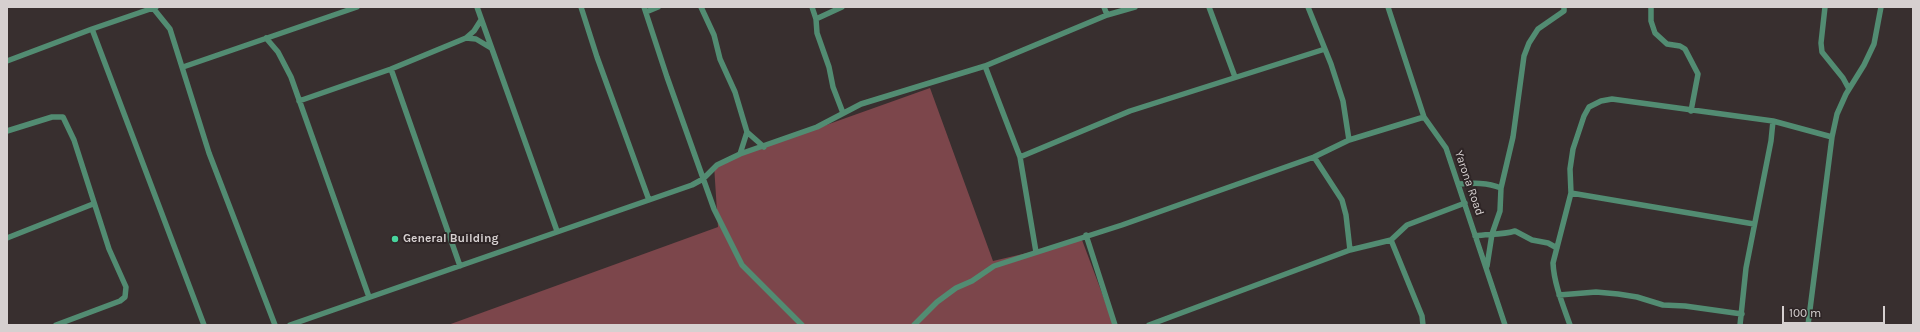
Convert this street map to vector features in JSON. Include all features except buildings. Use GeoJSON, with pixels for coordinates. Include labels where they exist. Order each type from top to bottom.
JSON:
{"type":"FeatureCollection","features":[{"type":"Feature","properties":{"kind":"street"},"geometry":{"type":"LineString","coordinates":[[7,61],[155,7],[170,29],[184,67],[209,153],[276,325]]}},
{"type":"Feature","properties":{"kind":"street"},"geometry":{"type":"LineString","coordinates":[[184,67],[357,7]]}},
{"type":"Feature","properties":{"kind":"street"},"geometry":{"type":"LineString","coordinates":[[477,7],[556,231]]}},
{"type":"Feature","properties":{"kind":"street"},"geometry":{"type":"LineString","coordinates":[[581,7],[597,57],[649,200]]}},
{"type":"Feature","properties":{"kind":"street"},"geometry":{"type":"LineString","coordinates":[[658,7],[645,10],[714,209],[742,265],[802,325]]}},
{"type":"Feature","properties":{"kind":"street"},"geometry":{"type":"LineString","coordinates":[[701,7],[714,35],[720,59],[734,92],[747,132],[764,146]]}},
{"type":"Feature","properties":{"kind":"street"},"geometry":{"type":"LineString","coordinates":[[812,7],[816,19],[817,33],[843,113]]}},
{"type":"Feature","properties":{"kind":"street"},"geometry":{"type":"LineString","coordinates":[[816,19],[842,7]]}},
{"type":"Feature","properties":{"kind":"street"},"geometry":{"type":"LineString","coordinates":[[1104,7],[1107,15]]}},
{"type":"Feature","properties":{"kind":"street"},"geometry":{"type":"LineString","coordinates":[[290,325],[556,231],[692,185],[703,179],[717,165],[740,154],[817,127],[861,104],[985,66],[1107,15],[1134,7]]}},
{"type":"Feature","properties":{"kind":"street"},"geometry":{"type":"LineString","coordinates":[[1209,7],[1235,77]]}},
{"type":"Feature","properties":{"kind":"street"},"geometry":{"type":"LineString","coordinates":[[1308,7],[1325,49],[1343,101],[1349,140]]}},
{"type":"Feature","properties":{"kind":"street","name":"Yarona Road"},"geometry":{"type":"LineString","coordinates":[[1388,7],[1424,117],[1446,148],[1505,325]]}},
{"type":"Feature","properties":{"kind":"street"},"geometry":{"type":"LineString","coordinates":[[1487,268],[1492,234],[1500,211],[1501,188],[1513,137],[1524,56],[1529,43],[1538,29],[1548,20],[1564,12],[1564,7]]}},
{"type":"Feature","properties":{"kind":"street"},"geometry":{"type":"LineString","coordinates":[[1651,7],[1651,21],[1655,33],[1667,44],[1680,46],[1685,49],[1698,74],[1691,111]]}},
{"type":"Feature","properties":{"kind":"street"},"geometry":{"type":"LineString","coordinates":[[1825,7],[1821,43],[1822,52],[1843,78],[1849,89]]}},
{"type":"Feature","properties":{"kind":"street"},"geometry":{"type":"LineString","coordinates":[[1808,325],[1832,137],[1837,114],[1874,44],[1881,7]]}},
{"type":"Feature","properties":{"kind":"street"},"geometry":{"type":"LineString","coordinates":[[299,101],[391,69],[466,38],[474,31],[481,20]]}},
{"type":"Feature","properties":{"kind":"street"},"geometry":{"type":"LineString","coordinates":[[92,29],[204,325]]}},
{"type":"Feature","properties":{"kind":"street"},"geometry":{"type":"LineString","coordinates":[[266,38],[278,52],[284,63],[369,297]]}},
{"type":"Feature","properties":{"kind":"street"},"geometry":{"type":"LineString","coordinates":[[466,38],[476,39],[491,48]]}},
{"type":"Feature","properties":{"kind":"street"},"geometry":{"type":"LineString","coordinates":[[1020,157],[1130,111],[1325,49]]}},
{"type":"Feature","properties":{"kind":"street"},"geometry":{"type":"LineString","coordinates":[[985,66],[1020,157],[1036,252]]}},
{"type":"Feature","properties":{"kind":"street"},"geometry":{"type":"LineString","coordinates":[[391,69],[460,266]]}},
{"type":"Feature","properties":{"kind":"street"},"geometry":{"type":"LineString","coordinates":[[1570,325],[1559,295],[1553,271],[1557,248],[1571,194],[1570,169],[1573,149],[1584,116],[1589,107],[1601,101],[1612,99],[1773,121],[1832,137]]}},
{"type":"Feature","properties":{"kind":"street"},"geometry":{"type":"LineString","coordinates":[[7,131],[52,117],[63,117],[74,140],[93,204],[109,250],[126,287],[125,297],[120,301],[56,325]]}},
{"type":"Feature","properties":{"kind":"street"},"geometry":{"type":"LineString","coordinates":[[914,325],[937,302],[956,288],[972,281],[994,266],[1086,235],[1122,225],[1314,157],[1349,140],[1424,117]]}},
{"type":"Feature","properties":{"kind":"street"},"geometry":{"type":"LineString","coordinates":[[1740,325],[1746,268],[1771,142],[1773,121]]}},
{"type":"Feature","properties":{"kind":"street"},"geometry":{"type":"LineString","coordinates":[[740,154],[747,132]]}},
{"type":"Feature","properties":{"kind":"street"},"geometry":{"type":"LineString","coordinates":[[1314,157],[1342,200],[1346,215],[1350,250]]}},
{"type":"Feature","properties":{"kind":"street"},"geometry":{"type":"LineString","coordinates":[[1458,184],[1476,182],[1491,184],[1501,188]]}},
{"type":"Feature","properties":{"kind":"street"},"geometry":{"type":"LineString","coordinates":[[1571,194],[1754,224]]}},
{"type":"Feature","properties":{"kind":"street"},"geometry":{"type":"LineString","coordinates":[[1149,325],[1350,250],[1391,240],[1407,225],[1465,203]]}},
{"type":"Feature","properties":{"kind":"street"},"geometry":{"type":"LineString","coordinates":[[7,238],[93,204]]}},
{"type":"Feature","properties":{"kind":"street"},"geometry":{"type":"LineString","coordinates":[[1475,236],[1492,234],[1499,235],[1515,231],[1532,240],[1557,248]]}},
{"type":"Feature","properties":{"kind":"street"},"geometry":{"type":"LineString","coordinates":[[1086,235],[1115,325]]}},
{"type":"Feature","properties":{"kind":"street"},"geometry":{"type":"LineString","coordinates":[[1391,240],[1422,316],[1424,325]]}},
{"type":"Feature","properties":{"kind":"street"},"geometry":{"type":"LineString","coordinates":[[1559,295],[1596,292],[1618,294],[1637,297],[1663,305],[1685,306],[1742,314]]}},
{"type":"Feature","properties":{"kind":"shaded area"},"geometry":{"type":"Polygon","coordinates":[[[930,88],[993,261],[1082,240],[1114,325],[448,325],[718,227],[714,165],[930,88]]]}},
{"type":"Feature","properties":{"kind":"place","name":"General Building"},"geometry":{"type":"Point","coordinates":[395,239]}}]}
